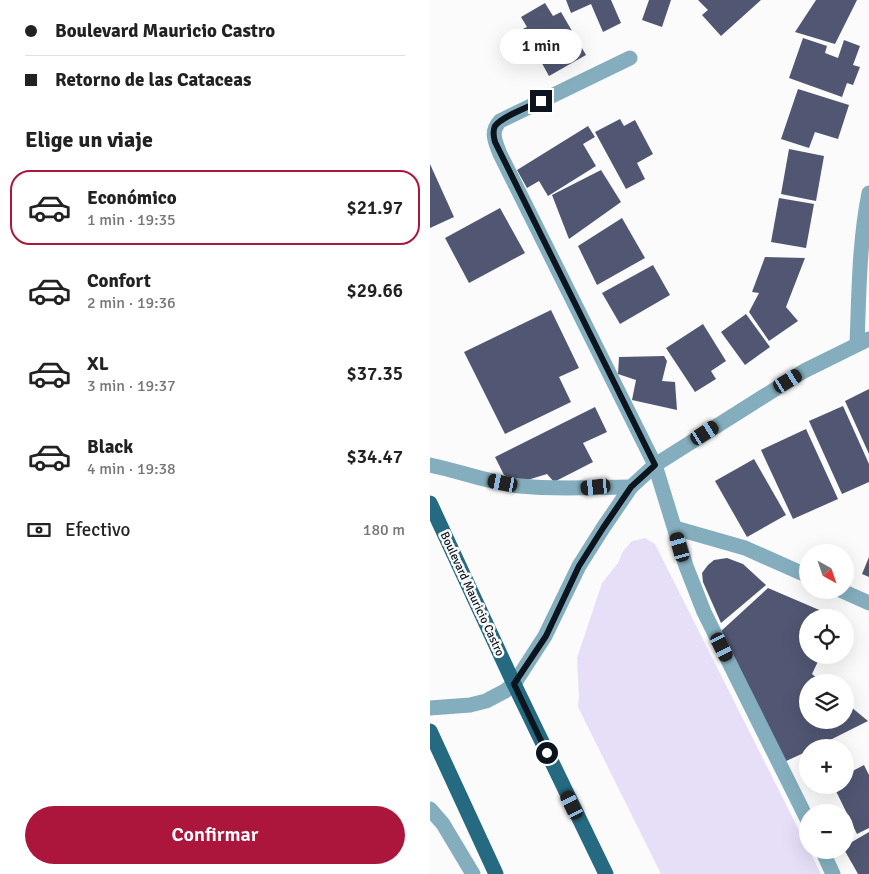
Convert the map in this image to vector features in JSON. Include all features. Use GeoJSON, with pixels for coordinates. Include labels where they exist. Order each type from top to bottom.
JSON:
{"type":"FeatureCollection","features":[{"type":"Feature","properties":{"kind":"main road","name":"Boulevard Mauricio Castro"},"geometry":{"type":"LineString","coordinates":[[430,503],[514,684],[606,874]]}},
{"type":"Feature","properties":{"kind":"main road"},"geometry":{"type":"LineString","coordinates":[[430,730],[496,874]]}},
{"type":"Feature","properties":{"kind":"street"},"geometry":{"type":"LineString","coordinates":[[630,58],[500,121],[495,127],[493,134],[500,154],[655,465],[686,566],[704,612],[800,804]]}},
{"type":"Feature","properties":{"kind":"street"},"geometry":{"type":"LineString","coordinates":[[430,708],[470,705],[486,701],[514,684],[546,636],[579,566],[631,487],[655,465],[804,371],[863,341],[862,255],[869,193]]}},
{"type":"Feature","properties":{"kind":"street"},"geometry":{"type":"LineString","coordinates":[[430,465],[518,486],[558,489],[631,487]]}},
{"type":"Feature","properties":{"kind":"street"},"geometry":{"type":"LineString","coordinates":[[675,528],[745,548],[799,572]]}},
{"type":"Feature","properties":{"kind":"street"},"geometry":{"type":"LineString","coordinates":[[854,596],[869,603]]}},
{"type":"Feature","properties":{"kind":"street"},"geometry":{"type":"LineString","coordinates":[[430,809],[443,824],[473,874]]}},
{"type":"Feature","properties":{"kind":"street"},"geometry":{"type":"LineString","coordinates":[[826,859],[833,874]]}},
{"type":"Feature","properties":{"kind":"shaded area"},"geometry":{"type":"Polygon","coordinates":[[[645,538],[655,544],[799,830],[799,859],[813,859],[821,874],[661,874],[578,707],[577,658],[602,583],[618,563],[623,551],[632,541],[645,538]]]}},
{"type":"Feature","properties":{"kind":"building"},"geometry":{"type":"Polygon","coordinates":[[[566,0],[611,0],[621,23],[603,32],[591,4],[571,13],[566,0]]]}},
{"type":"Feature","properties":{"kind":"building"},"geometry":{"type":"Polygon","coordinates":[[[649,0],[671,0],[662,27],[642,20],[649,0]]]}},
{"type":"Feature","properties":{"kind":"building"},"geometry":{"type":"Polygon","coordinates":[[[698,0],[761,0],[721,36],[702,15],[708,10],[698,0]]]}},
{"type":"Feature","properties":{"kind":"building"},"geometry":{"type":"Polygon","coordinates":[[[816,0],[857,0],[835,44],[795,32],[816,0]]]}},
{"type":"Feature","properties":{"kind":"building"},"geometry":{"type":"Polygon","coordinates":[[[545,3],[553,16],[561,12],[586,55],[549,76],[539,58],[531,63],[514,33],[527,27],[521,17],[545,3]]]}},
{"type":"Feature","properties":{"kind":"building"},"geometry":{"type":"Polygon","coordinates":[[[803,38],[827,46],[825,53],[838,58],[844,40],[860,46],[853,65],[860,67],[853,85],[847,83],[842,97],[789,78],[803,38]]]}},
{"type":"Feature","properties":{"kind":"building"},"geometry":{"type":"Polygon","coordinates":[[[798,89],[849,105],[838,139],[815,132],[809,148],[781,139],[798,89]]]}},
{"type":"Feature","properties":{"kind":"building"},"geometry":{"type":"Polygon","coordinates":[[[620,119],[624,126],[635,120],[653,154],[637,163],[645,179],[626,189],[595,132],[620,119]]]}},
{"type":"Feature","properties":{"kind":"building"},"geometry":{"type":"Polygon","coordinates":[[[588,126],[595,137],[583,144],[596,166],[548,196],[539,181],[527,188],[517,170],[588,126]]]}},
{"type":"Feature","properties":{"kind":"building"},"geometry":{"type":"Polygon","coordinates":[[[789,149],[824,156],[816,201],[781,194],[789,149]]]}},
{"type":"Feature","properties":{"kind":"building"},"geometry":{"type":"Polygon","coordinates":[[[430,164],[454,217],[430,228],[430,164]]]}},
{"type":"Feature","properties":{"kind":"building"},"geometry":{"type":"Polygon","coordinates":[[[601,170],[621,202],[569,239],[552,195],[601,170]]]}},
{"type":"Feature","properties":{"kind":"building"},"geometry":{"type":"Polygon","coordinates":[[[779,198],[814,204],[806,248],[771,242],[779,198]]]}},
{"type":"Feature","properties":{"kind":"building"},"geometry":{"type":"Polygon","coordinates":[[[500,208],[525,253],[469,283],[445,238],[500,208]]]}},
{"type":"Feature","properties":{"kind":"building"},"geometry":{"type":"Polygon","coordinates":[[[622,218],[645,258],[597,285],[578,246],[622,218]]]}},
{"type":"Feature","properties":{"kind":"building"},"geometry":{"type":"Polygon","coordinates":[[[765,257],[805,258],[786,307],[798,321],[769,341],[749,312],[759,293],[752,292],[765,257]]]}},
{"type":"Feature","properties":{"kind":"building"},"geometry":{"type":"Polygon","coordinates":[[[653,265],[670,295],[620,324],[602,293],[653,265]]]}},
{"type":"Feature","properties":{"kind":"building"},"geometry":{"type":"Polygon","coordinates":[[[551,310],[579,368],[559,377],[571,402],[505,434],[464,352],[551,310]]]}},
{"type":"Feature","properties":{"kind":"building"},"geometry":{"type":"Polygon","coordinates":[[[746,314],[770,347],[745,365],[721,332],[746,314]]]}},
{"type":"Feature","properties":{"kind":"building"},"geometry":{"type":"Polygon","coordinates":[[[703,324],[726,361],[711,371],[716,379],[695,392],[666,348],[703,324]]]}},
{"type":"Feature","properties":{"kind":"building"},"geometry":{"type":"Polygon","coordinates":[[[664,356],[667,361],[662,381],[675,382],[677,410],[632,400],[636,380],[618,374],[619,357],[664,356]]]}},
{"type":"Feature","properties":{"kind":"building"},"geometry":{"type":"Polygon","coordinates":[[[869,389],[869,454],[845,401],[869,389]]]}},
{"type":"Feature","properties":{"kind":"building"},"geometry":{"type":"Polygon","coordinates":[[[843,406],[869,464],[869,482],[842,494],[809,421],[843,406]]]}},
{"type":"Feature","properties":{"kind":"building"},"geometry":{"type":"Polygon","coordinates":[[[595,407],[607,432],[583,443],[593,462],[554,482],[547,474],[521,482],[504,475],[495,457],[595,407]]]}},
{"type":"Feature","properties":{"kind":"building"},"geometry":{"type":"Polygon","coordinates":[[[806,429],[838,499],[793,519],[761,450],[806,429]]]}},
{"type":"Feature","properties":{"kind":"building"},"geometry":{"type":"Polygon","coordinates":[[[754,459],[786,515],[747,537],[715,481],[754,459]]]}},
{"type":"Feature","properties":{"kind":"building"},"geometry":{"type":"Polygon","coordinates":[[[869,557],[869,577],[862,574],[869,557]]]}},
{"type":"Feature","properties":{"kind":"building"},"geometry":{"type":"Polygon","coordinates":[[[727,558],[743,564],[766,585],[721,623],[703,582],[702,573],[714,560],[727,558]]]}},
{"type":"Feature","properties":{"kind":"building"},"geometry":{"type":"Polygon","coordinates":[[[768,588],[817,609],[799,609],[799,664],[817,664],[812,674],[799,674],[799,729],[852,729],[832,739],[799,739],[799,755],[784,762],[719,633],[768,588]]]}},
{"type":"Feature","properties":{"kind":"building"},"geometry":{"type":"Polygon","coordinates":[[[854,709],[868,721],[854,728],[854,709]]]}},
{"type":"Feature","properties":{"kind":"building"},"geometry":{"type":"Polygon","coordinates":[[[864,765],[869,775],[869,828],[857,834],[854,828],[854,804],[842,804],[837,794],[854,794],[854,770],[864,765]]]}},
{"type":"Feature","properties":{"kind":"building"},"geometry":{"type":"Polygon","coordinates":[[[869,832],[869,874],[858,874],[850,859],[854,859],[854,841],[869,832]]]}},
{"type":"Feature","properties":{"kind":"route"},"geometry":{"type":"LineString","coordinates":[[541,101],[500,121],[495,127],[493,134],[495,142],[655,465],[631,487],[603,528],[566,590],[546,636],[514,684],[547,753]]}}]}
